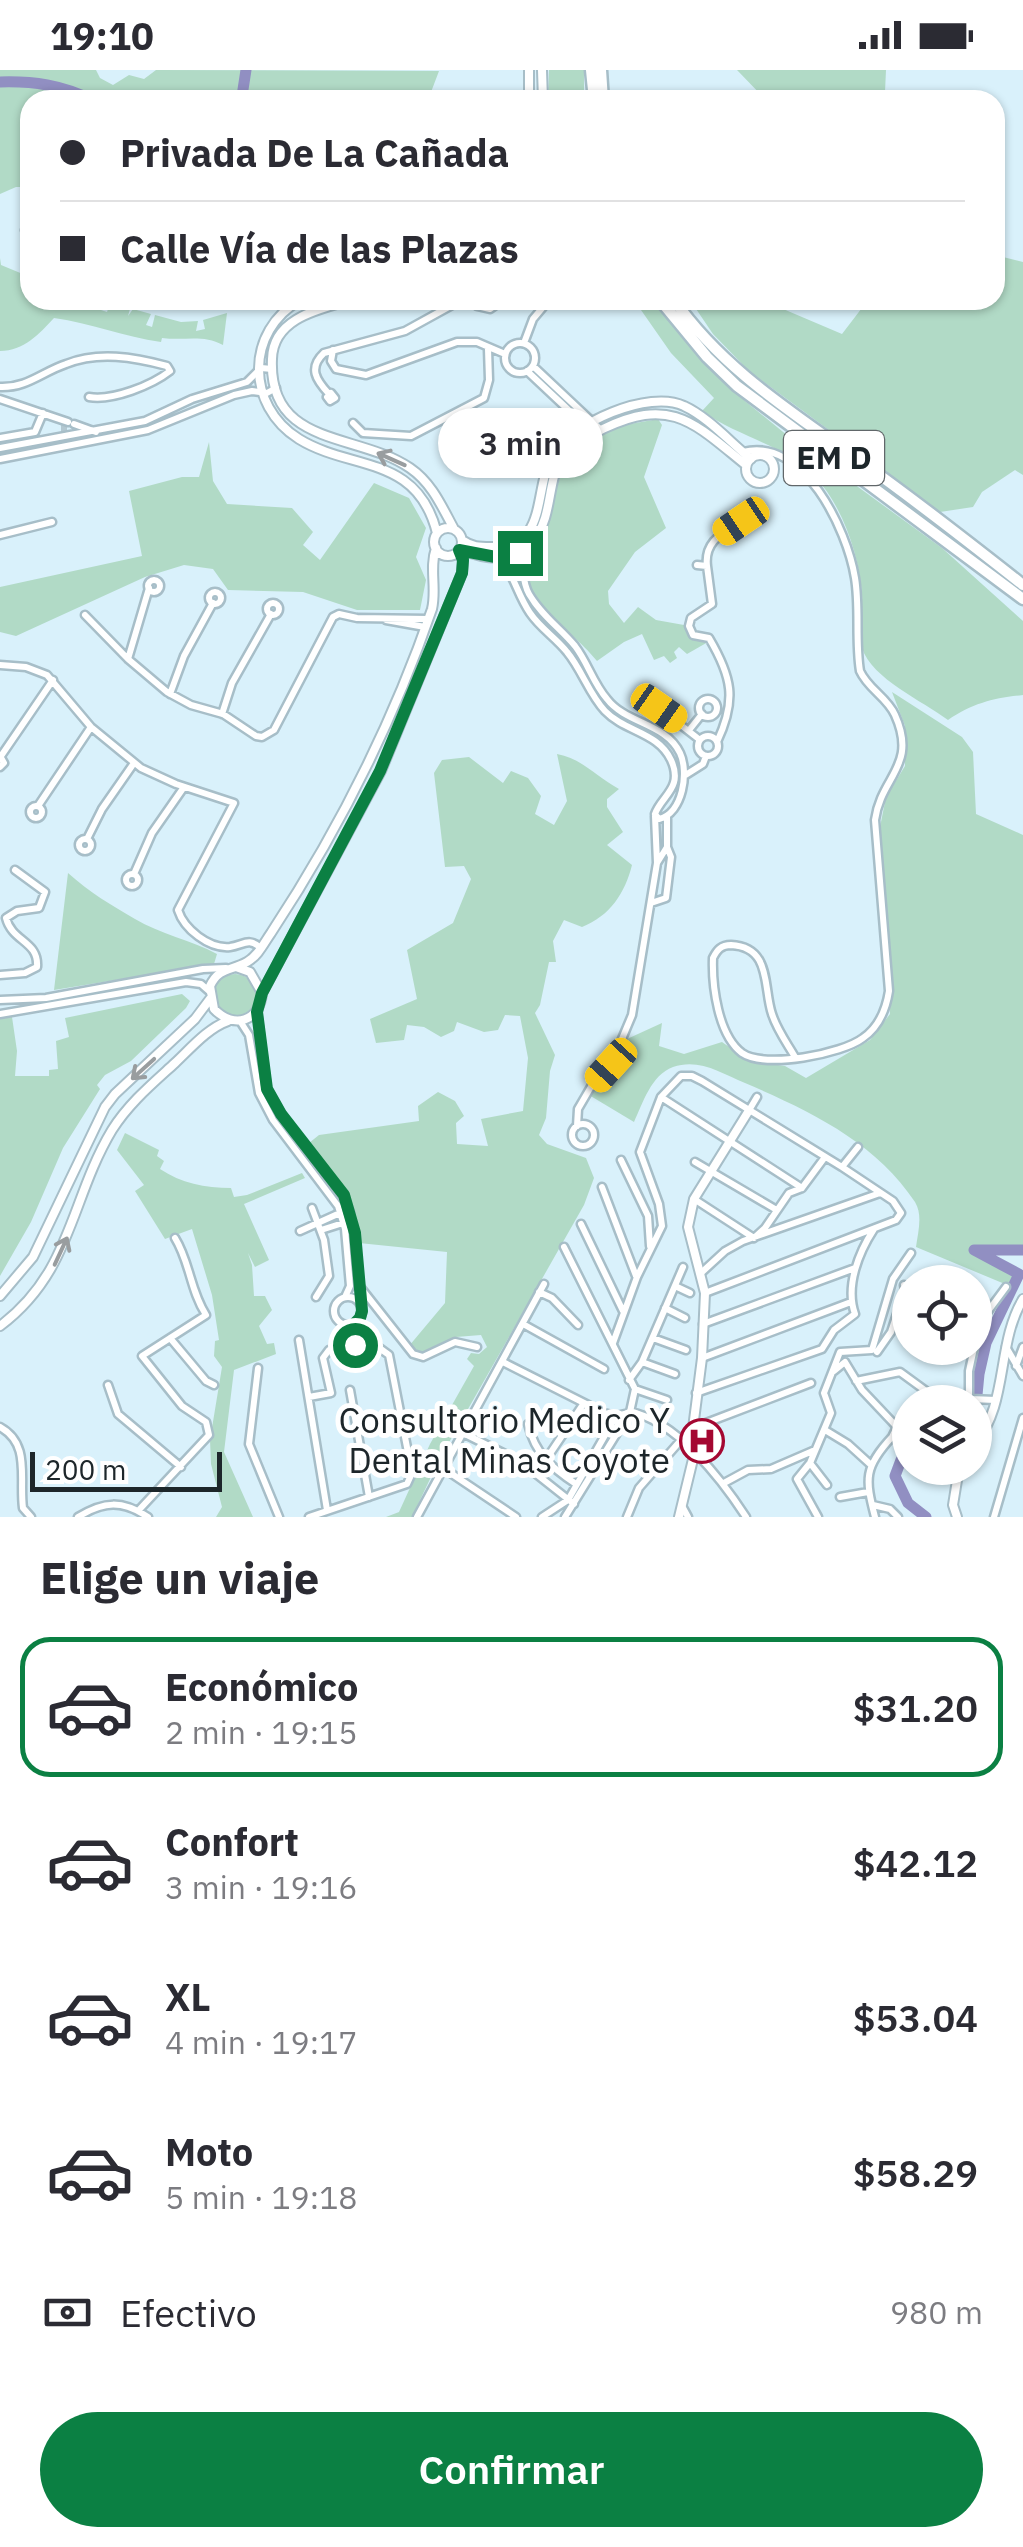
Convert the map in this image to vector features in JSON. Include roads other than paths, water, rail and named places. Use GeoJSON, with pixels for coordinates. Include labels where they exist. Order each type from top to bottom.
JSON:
{"type":"FeatureCollection","features":[{"type":"Feature","properties":{"kind":"highway","name":"EM D"},"geometry":{"type":"LineString","coordinates":[[668,310],[696,345],[738,386],[1023,599]]}},
{"type":"Feature","properties":{"kind":"highway","name":"EM D"},"geometry":{"type":"LineString","coordinates":[[682,310],[715,351],[746,379],[1023,585]]}},
{"type":"Feature","properties":{"kind":"highway"},"geometry":{"type":"LineString","coordinates":[[970,544],[1023,577]]}},
{"type":"Feature","properties":{"kind":"street"},"geometry":{"type":"LineString","coordinates":[[0,1000],[46,998],[248,962],[304,882],[382,734],[435,598],[432,564],[437,533],[432,516],[416,491],[381,468],[298,438],[271,411],[257,371],[258,356],[270,326],[288,310]]}},
{"type":"Feature","properties":{"kind":"street"},"geometry":{"type":"LineString","coordinates":[[319,310],[290,324],[273,346],[276,388],[289,415],[308,429],[410,468],[434,493],[454,530],[463,560],[462,573],[395,739],[350,832],[262,993],[257,1012],[267,1089],[281,1114],[344,1195],[350,1212],[362,1311],[353,1325],[350,1346]]}},
{"type":"Feature","properties":{"kind":"street"},"geometry":{"type":"LineString","coordinates":[[329,394],[314,370],[316,360],[324,353],[405,331],[443,310]]}},
{"type":"Feature","properties":{"kind":"street"},"geometry":{"type":"LineString","coordinates":[[524,343],[541,310]]}},
{"type":"Feature","properties":{"kind":"street"},"geometry":{"type":"LineString","coordinates":[[333,350],[331,361],[336,369],[366,375],[457,342],[477,342],[505,354]]}},
{"type":"Feature","properties":{"kind":"street"},"geometry":{"type":"LineString","coordinates":[[524,343],[510,346],[505,354],[506,364],[512,372],[530,369]]}},
{"type":"Feature","properties":{"kind":"street"},"geometry":{"type":"LineString","coordinates":[[524,343],[534,352],[530,369]]}},
{"type":"Feature","properties":{"kind":"street"},"geometry":{"type":"LineString","coordinates":[[354,423],[364,434],[412,436],[467,408],[487,392],[488,349]]}},
{"type":"Feature","properties":{"kind":"street"},"geometry":{"type":"LineString","coordinates":[[0,388],[32,382],[62,365],[87,357],[136,359],[167,366],[170,371],[118,394],[100,399],[89,397]]}},
{"type":"Feature","properties":{"kind":"street"},"geometry":{"type":"LineString","coordinates":[[0,399],[44,414],[67,427],[97,432],[189,406],[247,382],[265,366],[272,369]]}},
{"type":"Feature","properties":{"kind":"street"},"geometry":{"type":"LineString","coordinates":[[530,369],[594,429]]}},
{"type":"Feature","properties":{"kind":"street"},"geometry":{"type":"LineString","coordinates":[[0,460],[148,430],[189,406],[276,388]]}},
{"type":"Feature","properties":{"kind":"street"},"geometry":{"type":"LineString","coordinates":[[436,548],[448,556],[460,546],[502,548],[514,544],[535,522],[552,456],[566,440],[594,429],[632,417],[666,413],[690,421],[749,462],[743,452],[687,407],[642,402],[617,410],[594,429],[564,455],[555,473],[543,524],[520,553],[501,559],[460,546]]}},
{"type":"Feature","properties":{"kind":"street"},"geometry":{"type":"LineString","coordinates":[[0,438],[36,432],[44,414]]}},
{"type":"Feature","properties":{"kind":"street"},"geometry":{"type":"LineString","coordinates":[[0,448],[67,427],[97,432]]}},
{"type":"Feature","properties":{"kind":"street"},"geometry":{"type":"LineString","coordinates":[[743,452],[758,448],[786,458],[826,502],[856,580],[860,671],[895,715],[903,752],[900,766],[880,798],[875,820],[889,991],[878,1024],[858,1042],[778,1062],[758,1061],[732,1042],[720,1010],[712,962],[720,948],[730,945],[744,949],[762,963],[771,1013],[795,1057]]}},
{"type":"Feature","properties":{"kind":"street"},"geometry":{"type":"LineString","coordinates":[[698,751],[706,756],[715,754],[732,688],[709,638],[693,634],[688,626],[691,618],[712,604],[706,555],[710,543],[741,521]]}},
{"type":"Feature","properties":{"kind":"street"},"geometry":{"type":"LineString","coordinates":[[0,535],[52,522]]}},
{"type":"Feature","properties":{"kind":"street"},"geometry":{"type":"LineString","coordinates":[[437,533],[454,530]]}},
{"type":"Feature","properties":{"kind":"street"},"geometry":{"type":"LineString","coordinates":[[514,544],[520,553],[526,590],[580,653],[602,693],[627,718],[659,730],[673,742],[682,760],[683,776],[676,806],[667,817],[659,819],[655,814]]}},
{"type":"Feature","properties":{"kind":"street"},"geometry":{"type":"LineString","coordinates":[[502,548],[501,559],[529,613],[564,648],[606,711],[625,727],[653,738],[674,764],[673,786],[655,814],[658,863]]}},
{"type":"Feature","properties":{"kind":"street"},"geometry":{"type":"LineString","coordinates":[[696,564],[707,566]]}},
{"type":"Feature","properties":{"kind":"street"},"geometry":{"type":"LineString","coordinates":[[128,658],[149,588]]}},
{"type":"Feature","properties":{"kind":"street"},"geometry":{"type":"LineString","coordinates":[[170,694],[184,656],[213,603]]}},
{"type":"Feature","properties":{"kind":"street"},"geometry":{"type":"LineString","coordinates":[[222,714],[232,684],[271,614]]}},
{"type":"Feature","properties":{"kind":"street"},"geometry":{"type":"LineString","coordinates":[[86,615],[170,694],[222,714],[256,736],[271,734],[333,617],[339,614],[427,623]]}},
{"type":"Feature","properties":{"kind":"street"},"geometry":{"type":"LineString","coordinates":[[0,665],[47,675],[91,727],[134,763],[184,787],[234,803],[178,910],[182,921],[214,945],[230,947],[244,941],[261,948]]}},
{"type":"Feature","properties":{"kind":"street"},"geometry":{"type":"LineString","coordinates":[[0,768],[4,763],[0,756],[53,680]]}},
{"type":"Feature","properties":{"kind":"street"},"geometry":{"type":"LineString","coordinates":[[659,708],[700,740]]}},
{"type":"Feature","properties":{"kind":"street"},"geometry":{"type":"LineString","coordinates":[[690,730],[702,714]]}},
{"type":"Feature","properties":{"kind":"street"},"geometry":{"type":"LineString","coordinates":[[700,740],[724,726]]}},
{"type":"Feature","properties":{"kind":"street"},"geometry":{"type":"LineString","coordinates":[[38,806],[91,727]]}},
{"type":"Feature","properties":{"kind":"street"},"geometry":{"type":"LineString","coordinates":[[382,734],[395,739]]}},
{"type":"Feature","properties":{"kind":"street"},"geometry":{"type":"LineString","coordinates":[[709,736],[717,742]]}},
{"type":"Feature","properties":{"kind":"street"},"geometry":{"type":"LineString","coordinates":[[698,751],[700,740]]}},
{"type":"Feature","properties":{"kind":"street"},"geometry":{"type":"LineString","coordinates":[[682,760],[698,751]]}},
{"type":"Feature","properties":{"kind":"street"},"geometry":{"type":"LineString","coordinates":[[683,776],[703,764],[706,756]]}},
{"type":"Feature","properties":{"kind":"street"},"geometry":{"type":"LineString","coordinates":[[87,839],[102,809],[134,763]]}},
{"type":"Feature","properties":{"kind":"street"},"geometry":{"type":"LineString","coordinates":[[134,874],[152,833],[184,787]]}},
{"type":"Feature","properties":{"kind":"street"},"geometry":{"type":"LineString","coordinates":[[651,903],[666,898],[671,856],[667,847],[667,817]]}},
{"type":"Feature","properties":{"kind":"street"},"geometry":{"type":"LineString","coordinates":[[655,849],[667,847]]}},
{"type":"Feature","properties":{"kind":"street"},"geometry":{"type":"LineString","coordinates":[[577,1126],[578,1109],[592,1085],[611,1065],[632,1015],[658,863],[667,847]]}},
{"type":"Feature","properties":{"kind":"street"},"geometry":{"type":"LineString","coordinates":[[0,975],[25,974],[36,968],[37,954],[32,945],[14,937],[6,918],[11,912],[39,908],[45,892],[15,870]]}},
{"type":"Feature","properties":{"kind":"street"},"geometry":{"type":"LineString","coordinates":[[0,1296],[33,1257],[105,1107],[196,1019],[210,995],[214,978],[232,967],[250,972],[262,993]]}},
{"type":"Feature","properties":{"kind":"street"},"geometry":{"type":"LineString","coordinates":[[0,1014],[186,982],[202,984],[214,1009],[229,1020],[240,1021],[257,1012]]}},
{"type":"Feature","properties":{"kind":"street"},"geometry":{"type":"LineString","coordinates":[[0,1326],[38,1291],[52,1270],[95,1162],[128,1106],[209,1032],[229,1020]]}},
{"type":"Feature","properties":{"kind":"street"},"geometry":{"type":"LineString","coordinates":[[240,1021],[249,1036],[259,1093],[273,1120],[340,1213],[350,1286],[333,1310],[336,1320],[353,1325]]}},
{"type":"Feature","properties":{"kind":"street"},"geometry":{"type":"LineString","coordinates":[[650,1246],[662,1226],[660,1204],[640,1152],[660,1097],[680,1076],[692,1076],[842,1167],[881,1193],[902,1214],[896,1220],[704,1293]]}},
{"type":"Feature","properties":{"kind":"street"},"geometry":{"type":"LineString","coordinates":[[679,1517],[695,1451],[695,1393],[702,1358],[704,1293],[688,1227],[694,1199],[757,1096]]}},
{"type":"Feature","properties":{"kind":"street"},"geometry":{"type":"LineString","coordinates":[[660,1097],[802,1188]]}},
{"type":"Feature","properties":{"kind":"street"},"geometry":{"type":"LineString","coordinates":[[842,1167],[858,1147]]}},
{"type":"Feature","properties":{"kind":"street"},"geometry":{"type":"LineString","coordinates":[[754,1238],[789,1193],[802,1188],[824,1157]]}},
{"type":"Feature","properties":{"kind":"street"},"geometry":{"type":"LineString","coordinates":[[614,1343],[650,1246],[648,1216],[622,1160]]}},
{"type":"Feature","properties":{"kind":"street"},"geometry":{"type":"LineString","coordinates":[[695,1162],[775,1210]]}},
{"type":"Feature","properties":{"kind":"street"},"geometry":{"type":"LineString","coordinates":[[602,1187],[637,1277]]}},
{"type":"Feature","properties":{"kind":"street"},"geometry":{"type":"LineString","coordinates":[[66,1190],[84,1195]]}},
{"type":"Feature","properties":{"kind":"street"},"geometry":{"type":"LineString","coordinates":[[701,1274],[724,1251],[881,1193]]}},
{"type":"Feature","properties":{"kind":"street"},"geometry":{"type":"LineString","coordinates":[[694,1199],[754,1238]]}},
{"type":"Feature","properties":{"kind":"street"},"geometry":{"type":"LineString","coordinates":[[312,1208],[320,1226],[329,1280],[316,1297]]}},
{"type":"Feature","properties":{"kind":"street"},"geometry":{"type":"LineString","coordinates":[[320,1226],[340,1213]]}},
{"type":"Feature","properties":{"kind":"street"},"geometry":{"type":"LineString","coordinates":[[300,1232],[343,1224]]}},
{"type":"Feature","properties":{"kind":"street"},"geometry":{"type":"LineString","coordinates":[[581,1224],[623,1312]]}},
{"type":"Feature","properties":{"kind":"street"},"geometry":{"type":"LineString","coordinates":[[695,1393],[822,1348],[834,1330],[855,1314],[851,1302],[855,1268],[874,1228]]}},
{"type":"Feature","properties":{"kind":"street"},"geometry":{"type":"LineString","coordinates":[[138,1511],[205,1443],[210,1428],[182,1406],[142,1356],[206,1315],[192,1289],[175,1238]]}},
{"type":"Feature","properties":{"kind":"street"},"geometry":{"type":"LineString","coordinates":[[564,1247],[614,1343],[628,1381],[634,1389],[668,1400]]}},
{"type":"Feature","properties":{"kind":"street"},"geometry":{"type":"LineString","coordinates":[[875,1351],[893,1280],[911,1253]]}},
{"type":"Feature","properties":{"kind":"street"},"geometry":{"type":"LineString","coordinates":[[628,1381],[642,1362],[683,1267]]}},
{"type":"Feature","properties":{"kind":"street"},"geometry":{"type":"LineString","coordinates":[[703,1324],[855,1268]]}},
{"type":"Feature","properties":{"kind":"street"},"geometry":{"type":"LineString","coordinates":[[359,1284],[413,1354],[424,1358],[454,1342],[477,1347]]}},
{"type":"Feature","properties":{"kind":"street"},"geometry":{"type":"LineString","coordinates":[[417,1517],[544,1284]]}},
{"type":"Feature","properties":{"kind":"street"},"geometry":{"type":"LineString","coordinates":[[675,1286],[690,1293]]}},
{"type":"Feature","properties":{"kind":"street"},"geometry":{"type":"LineString","coordinates":[[992,1305],[1006,1286]]}},
{"type":"Feature","properties":{"kind":"street"},"geometry":{"type":"LineString","coordinates":[[539,1292],[552,1298],[578,1325]]}},
{"type":"Feature","properties":{"kind":"street"},"geometry":{"type":"LineString","coordinates":[[345,1297],[354,1298],[362,1311],[382,1318]]}},
{"type":"Feature","properties":{"kind":"street"},"geometry":{"type":"LineString","coordinates":[[992,1419],[1005,1345],[1023,1299]]}},
{"type":"Feature","properties":{"kind":"street"},"geometry":{"type":"LineString","coordinates":[[702,1358],[851,1302]]}},
{"type":"Feature","properties":{"kind":"street"},"geometry":{"type":"LineString","coordinates":[[665,1308],[686,1318]]}},
{"type":"Feature","properties":{"kind":"street"},"geometry":{"type":"LineString","coordinates":[[523,1324],[604,1369]]}},
{"type":"Feature","properties":{"kind":"street"},"geometry":{"type":"LineString","coordinates":[[344,1325],[350,1346]]}},
{"type":"Feature","properties":{"kind":"street"},"geometry":{"type":"LineString","coordinates":[[818,1517],[797,1479],[810,1463],[832,1411],[824,1393],[829,1375],[837,1355],[844,1351],[875,1351],[892,1329]]}},
{"type":"Feature","properties":{"kind":"street"},"geometry":{"type":"LineString","coordinates":[[170,1338],[206,1381],[214,1385]]}},
{"type":"Feature","properties":{"kind":"street"},"geometry":{"type":"LineString","coordinates":[[652,1338],[686,1350]]}},
{"type":"Feature","properties":{"kind":"street"},"geometry":{"type":"LineString","coordinates":[[299,1340],[327,1510]]}},
{"type":"Feature","properties":{"kind":"street"},"geometry":{"type":"LineString","coordinates":[[308,1397],[331,1393],[324,1354],[374,1344],[389,1355],[412,1473],[407,1484],[308,1517]]}},
{"type":"Feature","properties":{"kind":"street"},"geometry":{"type":"LineString","coordinates":[[1005,1345],[1023,1376]]}},
{"type":"Feature","properties":{"kind":"street"},"geometry":{"type":"LineString","coordinates":[[1016,1367],[1023,1347]]}},
{"type":"Feature","properties":{"kind":"street"},"geometry":{"type":"LineString","coordinates":[[504,1362],[616,1416],[630,1412],[647,1418],[695,1451],[724,1483],[746,1517]]}},
{"type":"Feature","properties":{"kind":"street"},"geometry":{"type":"LineString","coordinates":[[642,1362],[676,1374]]}},
{"type":"Feature","properties":{"kind":"street"},"geometry":{"type":"LineString","coordinates":[[829,1375],[843,1362],[892,1421]]}},
{"type":"Feature","properties":{"kind":"street"},"geometry":{"type":"LineString","coordinates":[[258,1368],[249,1444],[279,1517]]}},
{"type":"Feature","properties":{"kind":"street"},"geometry":{"type":"LineString","coordinates":[[856,1381],[900,1372],[918,1385]]}},
{"type":"Feature","properties":{"kind":"street"},"geometry":{"type":"LineString","coordinates":[[693,1428],[811,1382]]}},
{"type":"Feature","properties":{"kind":"street"},"geometry":{"type":"LineString","coordinates":[[108,1386],[118,1414],[181,1467]]}},
{"type":"Feature","properties":{"kind":"street"},"geometry":{"type":"LineString","coordinates":[[542,1517],[571,1502],[630,1412],[634,1389]]}},
{"type":"Feature","properties":{"kind":"street"},"geometry":{"type":"LineString","coordinates":[[350,1390],[369,1496]]}},
{"type":"Feature","properties":{"kind":"street"},"geometry":{"type":"LineString","coordinates":[[544,1461],[584,1402]]}},
{"type":"Feature","properties":{"kind":"street"},"geometry":{"type":"LineString","coordinates":[[565,1517],[576,1484],[616,1416]]}},
{"type":"Feature","properties":{"kind":"street"},"geometry":{"type":"LineString","coordinates":[[994,1517],[1023,1418]]}},
{"type":"Feature","properties":{"kind":"street"},"geometry":{"type":"LineString","coordinates":[[528,1424],[532,1441],[544,1461],[576,1484]]}},
{"type":"Feature","properties":{"kind":"street"},"geometry":{"type":"LineString","coordinates":[[0,1427],[21,1448],[23,1508],[31,1517]]}},
{"type":"Feature","properties":{"kind":"street"},"geometry":{"type":"LineString","coordinates":[[824,1430],[848,1444],[870,1464]]}},
{"type":"Feature","properties":{"kind":"street"},"geometry":{"type":"LineString","coordinates":[[462,1433],[521,1462],[571,1502]]}},
{"type":"Feature","properties":{"kind":"street"},"geometry":{"type":"LineString","coordinates":[[875,1517],[868,1492],[870,1464],[892,1438]]}},
{"type":"Feature","properties":{"kind":"street"},"geometry":{"type":"LineString","coordinates":[[627,1517],[639,1488],[681,1440]]}},
{"type":"Feature","properties":{"kind":"street"},"geometry":{"type":"LineString","coordinates":[[724,1483],[750,1469],[771,1469],[816,1450]]}},
{"type":"Feature","properties":{"kind":"street"},"geometry":{"type":"LineString","coordinates":[[810,1463],[827,1485]]}},
{"type":"Feature","properties":{"kind":"street"},"geometry":{"type":"LineString","coordinates":[[442,1468],[516,1517]]}},
{"type":"Feature","properties":{"kind":"street"},"geometry":{"type":"LineString","coordinates":[[956,1485],[952,1505],[957,1517]]}},
{"type":"Feature","properties":{"kind":"street"},"geometry":{"type":"LineString","coordinates":[[840,1497],[868,1492]]}},
{"type":"Feature","properties":{"kind":"street"},"geometry":{"type":"LineString","coordinates":[[78,1517],[108,1503],[130,1506],[148,1517]]}},
{"type":"Feature","properties":{"kind":"street"},"geometry":{"type":"LineString","coordinates":[[872,1504],[890,1509],[898,1517]]}},
{"type":"Feature","properties":{"kind":"street"},"geometry":{"type":"LineString","coordinates":[[682,1506],[688,1517]]}},
{"type":"Feature","properties":{"kind":"waterway"},"geometry":{"type":"LineString","coordinates":[[243,90],[246,70]]}},
{"type":"Feature","properties":{"kind":"waterway"},"geometry":{"type":"LineString","coordinates":[[0,82],[65,90]]}},
{"type":"Feature","properties":{"kind":"waterway"},"geometry":{"type":"LineString","coordinates":[[978,1385],[986,1343],[1019,1274],[974,1250],[1023,1250]]}},
{"type":"Feature","properties":{"kind":"waterway"},"geometry":{"type":"LineString","coordinates":[[899,1485],[908,1503],[926,1517]]}},
{"type":"Feature","properties":{"kind":"tunnel"},"geometry":{"type":"LineString","coordinates":[[64,425],[64,431]]}},
{"type":"Feature","properties":{"kind":"place","name":"Consultorio Medico Y Dental Minas Coyote"},"geometry":{"type":"Point","coordinates":[702,1441]}}]}
